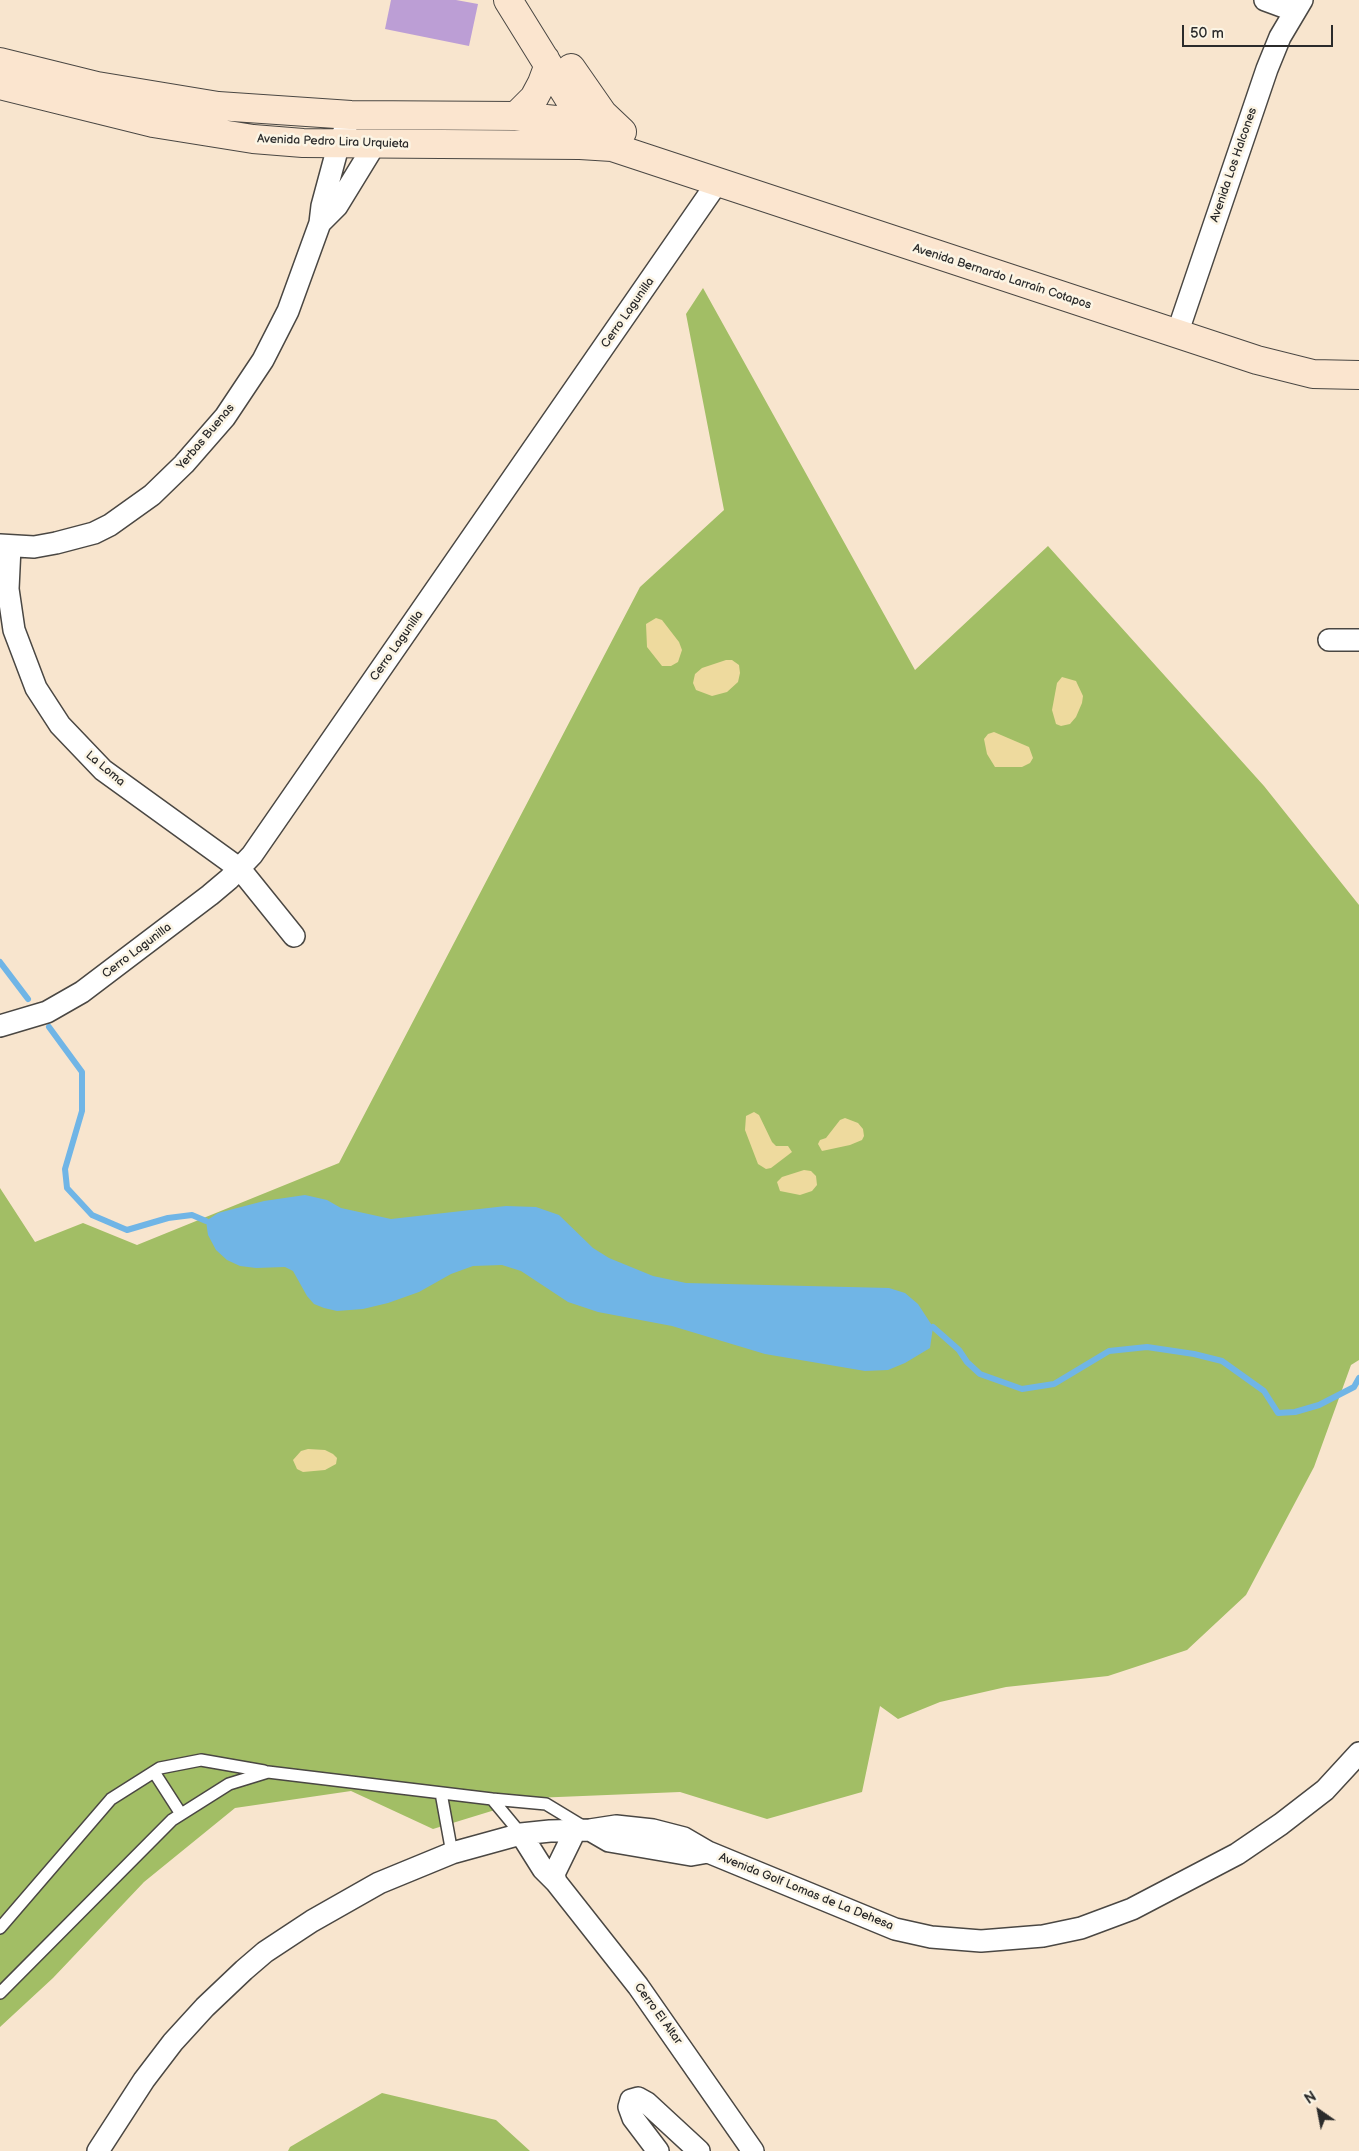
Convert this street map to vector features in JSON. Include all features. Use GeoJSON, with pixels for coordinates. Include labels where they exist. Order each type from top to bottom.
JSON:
{"type":"FeatureCollection","features":[{"type":"Feature","properties":{"kind":"main road","name":"Avenida Bernardo Larraín Cotapos"},"geometry":{"type":"LineString","coordinates":[[508,0],[583,121],[631,150],[718,183],[1285,368],[1335,375],[1359,375]]}},
{"type":"Feature","properties":{"kind":"main road","name":"Avenida Bernardo Larraín Cotapos"},"geometry":{"type":"LineString","coordinates":[[531,0],[582,86],[631,150]]}},
{"type":"Feature","properties":{"kind":"main road"},"geometry":{"type":"LineString","coordinates":[[516,116],[534,98],[542,83],[548,67],[545,59]]}},
{"type":"Feature","properties":{"kind":"main road"},"geometry":{"type":"LineString","coordinates":[[0,62],[97,86],[157,98],[255,109],[351,114],[516,116],[583,121]]}},
{"type":"Feature","properties":{"kind":"main road","name":"Avenida Pedro Lira Urquieta"},"geometry":{"type":"LineString","coordinates":[[0,85],[202,133],[253,140],[375,144],[580,145],[631,150]]}},
{"type":"Feature","properties":{"kind":"street"},"geometry":{"type":"LineString","coordinates":[[1264,0],[1298,6]]}},
{"type":"Feature","properties":{"kind":"street","name":"Avenida Los Halcones"},"geometry":{"type":"LineString","coordinates":[[1176,334],[1266,69],[1298,6]]}},
{"type":"Feature","properties":{"kind":"street","name":"Yerbas Buenas"},"geometry":{"type":"LineString","coordinates":[[5,546],[34,547],[94,533],[141,505],[184,464],[225,417],[263,360],[288,311],[320,223],[322,206],[339,143],[351,114]]}},
{"type":"Feature","properties":{"kind":"street","name":"Yerbas Buenas"},"geometry":{"type":"LineString","coordinates":[[320,223],[337,206],[375,144]]}},
{"type":"Feature","properties":{"kind":"street","name":"Cerro Lagunilla"},"geometry":{"type":"LineString","coordinates":[[0,1026],[47,1012],[82,992],[210,895],[240,869],[264,838],[718,183]]}},
{"type":"Feature","properties":{"kind":"street","name":"La Loma"},"geometry":{"type":"LineString","coordinates":[[5,546],[8,589],[14,630],[36,688],[60,725],[103,770],[240,869],[294,936]]}},
{"type":"Feature","properties":{"kind":"street"},"geometry":{"type":"LineString","coordinates":[[1329,640],[1359,640]]}},
{"type":"Feature","properties":{"kind":"street","name":"Avenida Golf Lomas de La Dehesa"},"geometry":{"type":"LineString","coordinates":[[98,2151],[144,2080],[174,2042],[211,2000],[265,1952],[312,1921],[363,1893],[452,1852],[521,1834],[582,1831],[616,1826],[653,1830],[684,1838],[708,1852],[895,1929],[931,1937],[981,1941],[1043,1936],[1081,1928],[1132,1909],[1237,1854],[1281,1824],[1324,1790],[1359,1753]]}},
{"type":"Feature","properties":{"kind":"street"},"geometry":{"type":"LineString","coordinates":[[556,1882],[554,1874],[582,1831]]}},
{"type":"Feature","properties":{"kind":"street","name":"Cerro El Altar"},"geometry":{"type":"LineString","coordinates":[[521,1834],[543,1869],[556,1882],[643,1993],[753,2151]]}},
{"type":"Feature","properties":{"kind":"street"},"geometry":{"type":"LineString","coordinates":[[658,2151],[633,2118],[629,2107],[631,2100],[638,2098],[648,2103],[699,2151]]}},
{"type":"Feature","properties":{"kind":"lane"},"geometry":{"type":"LineString","coordinates":[[0,1928],[111,1799],[160,1768],[201,1760],[271,1772],[546,1804],[582,1831]]}},
{"type":"Feature","properties":{"kind":"lane"},"geometry":{"type":"LineString","coordinates":[[154,1772],[181,1814]]}},
{"type":"Feature","properties":{"kind":"lane"},"geometry":{"type":"LineString","coordinates":[[0,1993],[172,1820],[229,1784],[271,1772]]}},
{"type":"Feature","properties":{"kind":"lane"},"geometry":{"type":"LineString","coordinates":[[441,1793],[452,1852]]}},
{"type":"Feature","properties":{"kind":"lane"},"geometry":{"type":"LineString","coordinates":[[492,1799],[521,1834]]}},
{"type":"Feature","properties":{"kind":"green space"},"geometry":{"type":"Polygon","coordinates":[[[703,288],[915,670],[1048,546],[1264,786],[1359,905],[1359,1360],[1351,1365],[1314,1467],[1246,1595],[1187,1650],[1108,1676],[1006,1687],[940,1702],[898,1719],[880,1706],[862,1792],[767,1819],[680,1792],[534,1798],[433,1829],[351,1791],[235,1808],[144,1882],[53,1978],[0,2027],[0,1188],[35,1242],[83,1223],[137,1245],[339,1163],[640,587],[724,510],[686,314],[703,288]]]}},
{"type":"Feature","properties":{"kind":"green space"},"geometry":{"type":"Polygon","coordinates":[[[382,2093],[496,2120],[530,2151],[288,2151],[290,2147],[382,2093]]]}},
{"type":"Feature","properties":{"kind":"sand"},"geometry":{"type":"Polygon","coordinates":[[[656,618],[662,620],[679,642],[682,650],[678,662],[671,666],[662,666],[647,647],[646,624],[656,618]]]}},
{"type":"Feature","properties":{"kind":"sand"},"geometry":{"type":"Polygon","coordinates":[[[726,660],[732,660],[739,665],[738,682],[727,692],[712,696],[696,690],[693,683],[695,674],[702,668],[726,660]]]}},
{"type":"Feature","properties":{"kind":"sand"},"geometry":{"type":"Polygon","coordinates":[[[1062,677],[1076,681],[1083,696],[1076,717],[1070,724],[1061,726],[1056,724],[1052,710],[1057,683],[1062,677]]]}},
{"type":"Feature","properties":{"kind":"sand"},"geometry":{"type":"Polygon","coordinates":[[[994,732],[1029,747],[1033,758],[1030,763],[1022,767],[995,767],[987,754],[984,739],[988,734],[994,732]]]}},
{"type":"Feature","properties":{"kind":"sand"},"geometry":{"type":"Polygon","coordinates":[[[754,1112],[759,1115],[772,1142],[776,1146],[788,1146],[792,1152],[771,1168],[766,1169],[758,1164],[745,1130],[746,1116],[754,1112]]]}},
{"type":"Feature","properties":{"kind":"sand"},"geometry":{"type":"Polygon","coordinates":[[[845,1118],[858,1123],[863,1129],[864,1136],[862,1140],[850,1145],[822,1151],[818,1144],[820,1140],[826,1138],[840,1120],[845,1118]]]}},
{"type":"Feature","properties":{"kind":"sand"},"geometry":{"type":"Polygon","coordinates":[[[804,1170],[811,1171],[816,1176],[817,1185],[812,1191],[800,1195],[780,1191],[777,1182],[782,1177],[804,1170]]]}},
{"type":"Feature","properties":{"kind":"sand"},"geometry":{"type":"Polygon","coordinates":[[[308,1449],[325,1450],[333,1454],[337,1458],[336,1464],[325,1470],[303,1472],[297,1469],[293,1460],[301,1451],[308,1449]]]}},
{"type":"Feature","properties":{"kind":"water"},"geometry":{"type":"Polygon","coordinates":[[[305,1195],[327,1200],[341,1208],[391,1219],[506,1206],[536,1207],[559,1215],[593,1248],[609,1258],[653,1276],[686,1283],[889,1288],[905,1293],[918,1304],[933,1327],[930,1348],[905,1363],[888,1370],[865,1371],[765,1354],[672,1326],[598,1312],[568,1302],[521,1271],[502,1265],[473,1266],[451,1274],[419,1292],[388,1303],[363,1309],[337,1311],[324,1308],[314,1304],[307,1296],[293,1271],[285,1267],[256,1268],[240,1266],[227,1260],[216,1250],[208,1235],[206,1221],[218,1213],[264,1201],[305,1195]]]}},
{"type":"Feature","properties":{"kind":"building"},"geometry":{"type":"Polygon","coordinates":[[[391,0],[456,0],[478,4],[469,46],[385,29],[391,0]]]}},
{"type":"Feature","properties":{"kind":"waterway"},"geometry":{"type":"LineString","coordinates":[[0,962],[28,999]]}},
{"type":"Feature","properties":{"kind":"waterway"},"geometry":{"type":"LineString","coordinates":[[49,1027],[82,1072],[82,1111],[65,1169],[67,1188],[92,1215],[127,1230],[168,1218],[192,1215],[206,1221]]}},
{"type":"Feature","properties":{"kind":"waterway"},"geometry":{"type":"LineString","coordinates":[[933,1327],[959,1350],[967,1362],[980,1374],[1022,1389],[1054,1384],[1109,1351],[1147,1347],[1194,1354],[1222,1361],[1264,1391],[1278,1413],[1295,1412],[1319,1405],[1354,1387],[1359,1378]]}}]}
